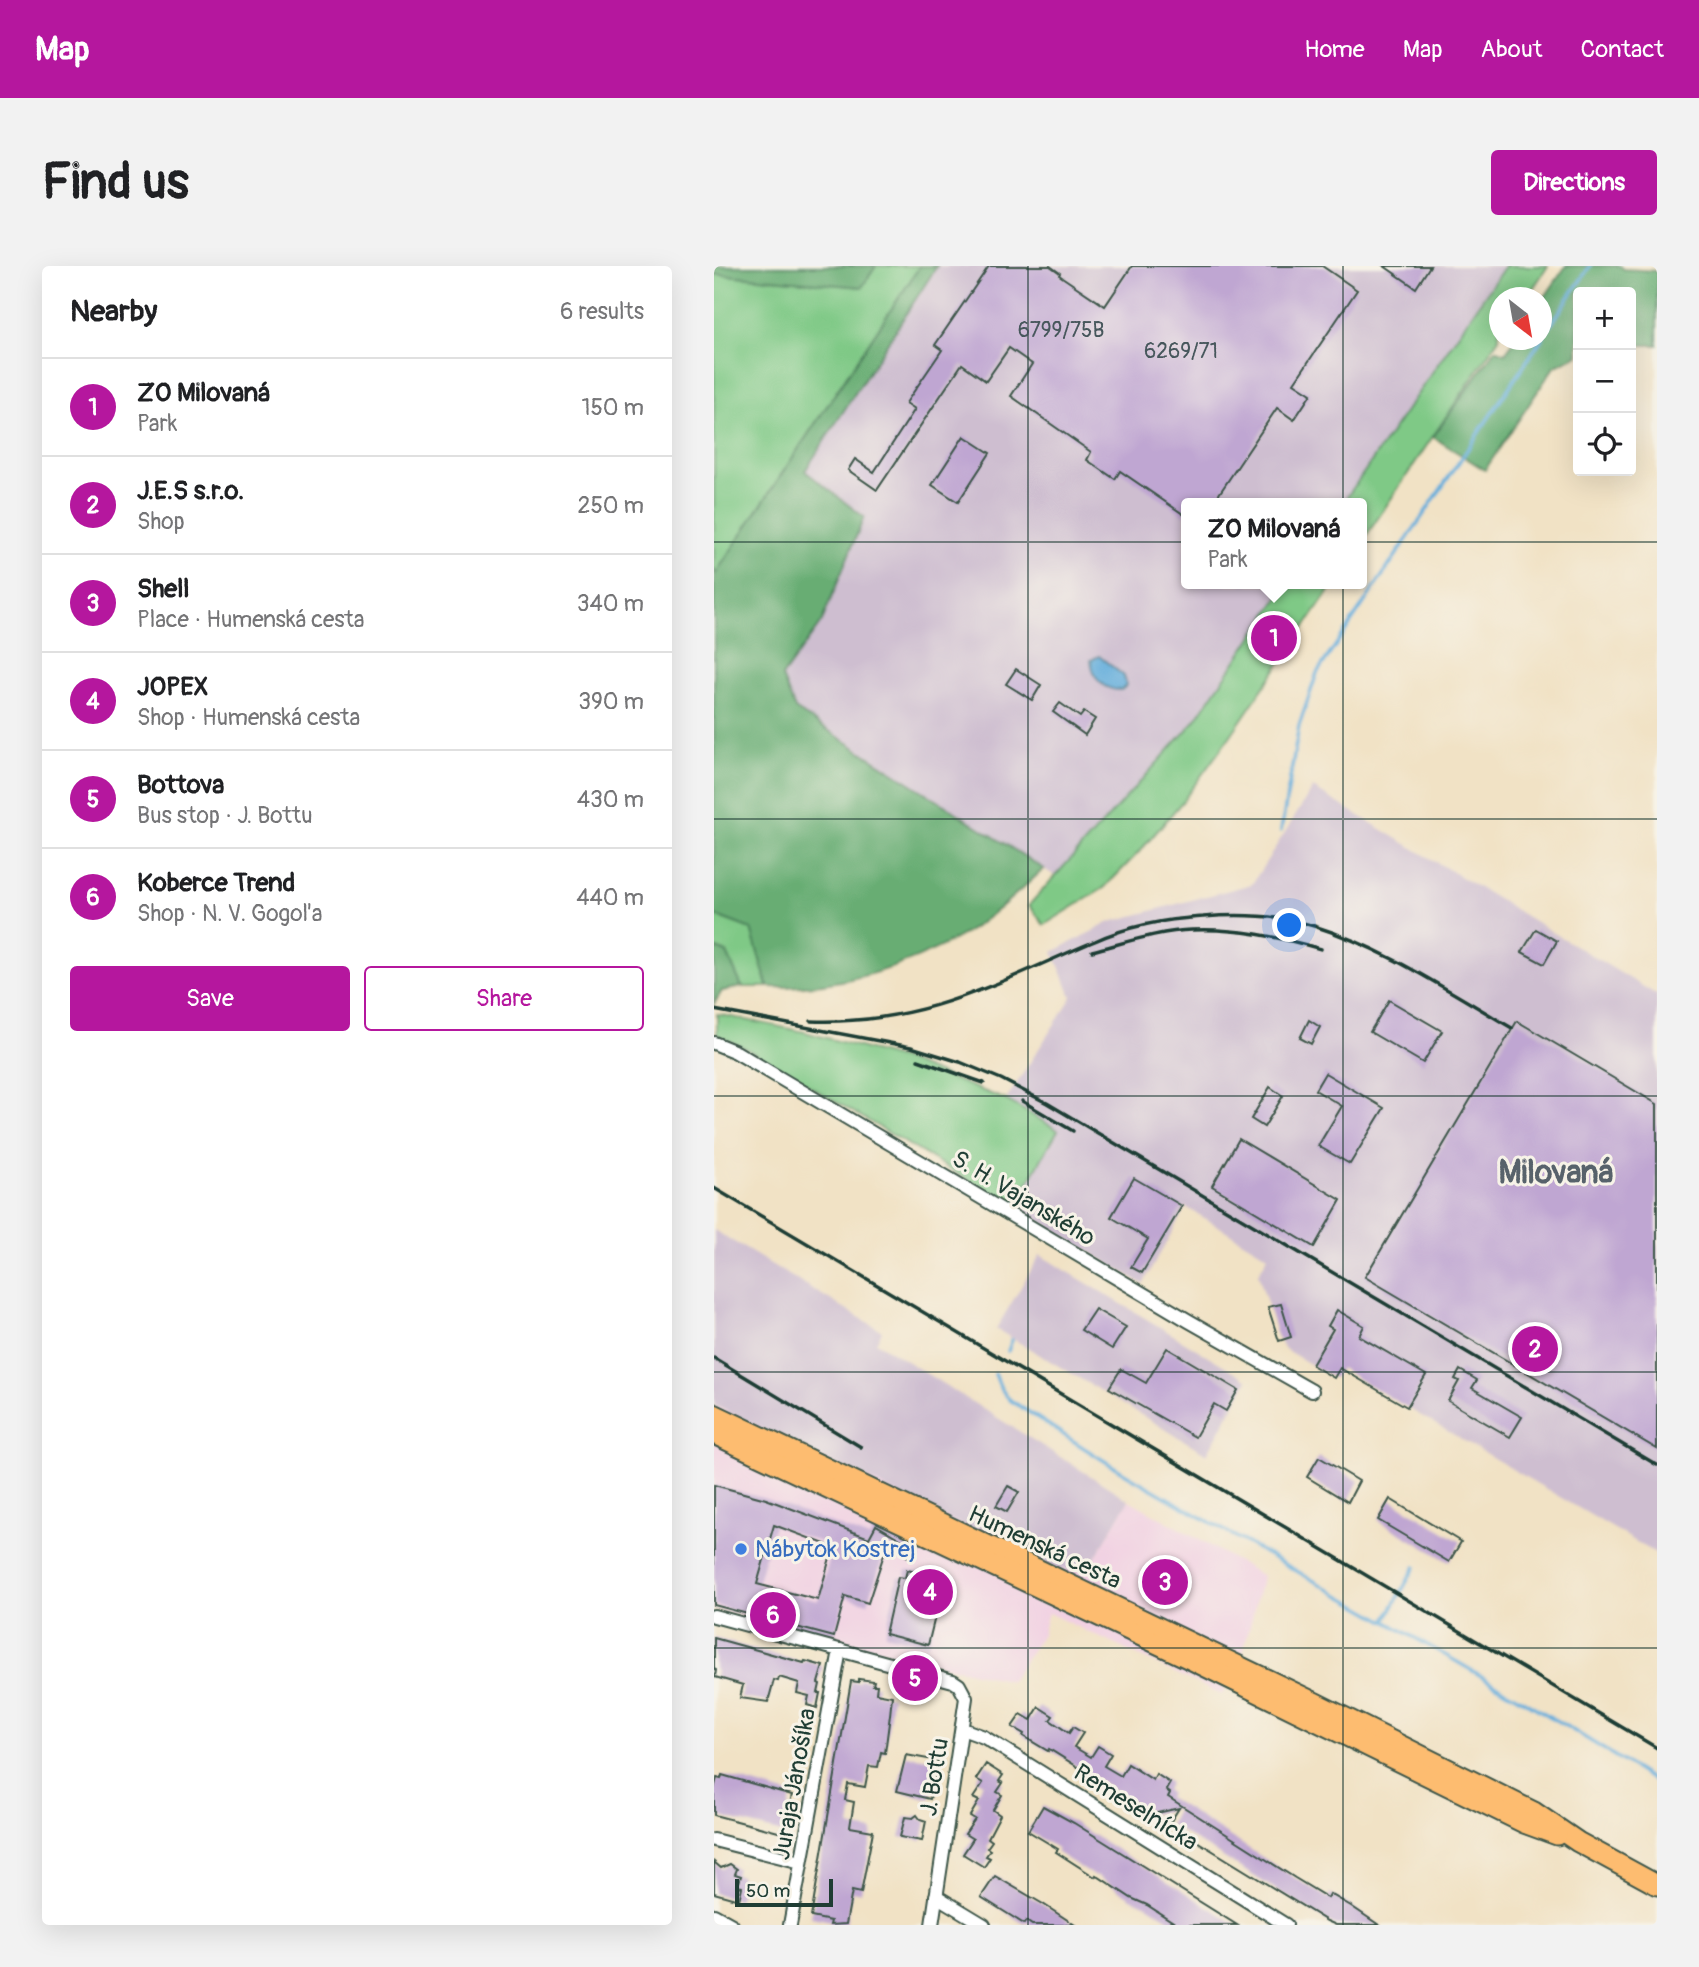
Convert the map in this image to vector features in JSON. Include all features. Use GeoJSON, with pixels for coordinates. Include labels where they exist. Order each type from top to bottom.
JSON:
{"type":"FeatureCollection","features":[{"type":"Feature","properties":{"kind":"main road","name":"Humenská cesta"},"geometry":{"type":"LineString","coordinates":[[714,1414],[1511,1800],[1578,1842],[1657,1885]]}},
{"type":"Feature","properties":{"kind":"main road","name":"Humenská cesta"},"geometry":{"type":"LineString","coordinates":[[714,1434],[1194,1661],[1524,1824],[1578,1842]]}},
{"type":"Feature","properties":{"kind":"street","name":"S. H. Vajanského"},"geometry":{"type":"LineString","coordinates":[[714,1043],[736,1052],[1312,1391]]}},
{"type":"Feature","properties":{"kind":"street","name":"J. Bottu"},"geometry":{"type":"LineString","coordinates":[[714,1616],[914,1670],[959,1685],[966,1698],[932,1925]]}},
{"type":"Feature","properties":{"kind":"street","name":"Juraja Jánošíka"},"geometry":{"type":"LineString","coordinates":[[790,1925],[840,1650]]}},
{"type":"Feature","properties":{"kind":"street","name":"Remeselnícka"},"geometry":{"type":"LineString","coordinates":[[962,1729],[984,1737],[1286,1925]]}},
{"type":"Feature","properties":{"kind":"street"},"geometry":{"type":"LineString","coordinates":[[714,1840],[801,1863]]}},
{"type":"Feature","properties":{"kind":"street"},"geometry":{"type":"LineString","coordinates":[[936,1896],[984,1925]]}},
{"type":"Feature","properties":{"kind":"street"},"geometry":{"type":"LineString","coordinates":[[714,1915],[732,1925]]}},
{"type":"Feature","properties":{"kind":"shaded area"},"geometry":{"type":"Polygon","coordinates":[[[937,266],[1505,266],[1346,498],[1181,498],[1181,589],[1285,589],[1195,721],[1055,876],[794,709],[781,677],[822,621],[805,471],[937,266]]]}},
{"type":"Feature","properties":{"kind":"shaded area"},"geometry":{"type":"Polygon","coordinates":[[[1313,788],[1657,995],[1657,1554],[1355,1377],[1361,1365],[1346,1357],[1334,1378],[1286,1350],[1279,1341],[1258,1274],[1268,1256],[1186,1207],[1143,1284],[1014,1207],[1058,1130],[1006,1100],[1072,997],[1053,952],[1110,922],[1252,884],[1313,788]]]}},
{"type":"Feature","properties":{"kind":"shaded area"},"geometry":{"type":"Polygon","coordinates":[[[714,1230],[882,1331],[876,1342],[1129,1500],[1090,1566],[1079,1570],[1053,1569],[714,1405],[714,1230]]]}},
{"type":"Feature","properties":{"kind":"shaded area"},"geometry":{"type":"Polygon","coordinates":[[[1040,1255],[1248,1380],[1207,1454],[996,1329],[1040,1255]]]}},
{"type":"Feature","properties":{"kind":"shaded area"},"geometry":{"type":"Polygon","coordinates":[[[714,1406],[1090,1566],[1129,1500],[1263,1576],[1241,1660],[1222,1695],[1048,1613],[1042,1634],[1011,1681],[809,1635],[714,1609],[714,1406]]]}},
{"type":"Feature","properties":{"kind":"green space"},"geometry":{"type":"Polygon","coordinates":[[[714,266],[876,266],[862,287],[714,274],[714,266]]]}},
{"type":"Feature","properties":{"kind":"green space"},"geometry":{"type":"Polygon","coordinates":[[[876,266],[920,266],[714,576],[714,274],[862,287],[876,266]]]}},
{"type":"Feature","properties":{"kind":"green space"},"geometry":{"type":"Polygon","coordinates":[[[920,266],[937,266],[805,471],[864,517],[822,621],[782,677],[795,709],[1044,869],[975,927],[918,957],[894,967],[845,980],[794,987],[768,987],[751,929],[714,915],[714,576],[920,266]]]}},
{"type":"Feature","properties":{"kind":"green space"},"geometry":{"type":"Polygon","coordinates":[[[1505,266],[1548,266],[1534,287],[1491,287],[1505,266]]]}},
{"type":"Feature","properties":{"kind":"green space"},"geometry":{"type":"Polygon","coordinates":[[[1566,266],[1620,266],[1624,269],[1657,271],[1657,345],[1636,345],[1636,287],[1573,287],[1573,358],[1554,367],[1485,470],[1433,437],[1495,350],[1505,353],[1507,350],[1552,350],[1552,287],[1566,266]]]}},
{"type":"Feature","properties":{"kind":"green space"},"geometry":{"type":"Polygon","coordinates":[[[1489,289],[1491,350],[1367,535],[1367,498],[1346,498],[1489,289]]]}},
{"type":"Feature","properties":{"kind":"green space"},"geometry":{"type":"Polygon","coordinates":[[[1285,589],[1331,589],[1182,802],[1104,888],[1044,925],[1029,905],[1195,721],[1285,589]]]}},
{"type":"Feature","properties":{"kind":"green space"},"geometry":{"type":"Polygon","coordinates":[[[714,915],[751,929],[768,987],[742,987],[727,953],[714,948],[714,915]]]}},
{"type":"Feature","properties":{"kind":"green space"},"geometry":{"type":"Polygon","coordinates":[[[714,948],[727,953],[742,987],[722,991],[714,1004],[714,948]]]}},
{"type":"Feature","properties":{"kind":"green space"},"geometry":{"type":"Polygon","coordinates":[[[717,1014],[805,1032],[902,1059],[1006,1100],[1058,1130],[1014,1207],[745,1048],[717,1035],[717,1014]]]}},
{"type":"Feature","properties":{"kind":"water"},"geometry":{"type":"Polygon","coordinates":[[[1099,656],[1124,676],[1126,686],[1121,690],[1108,688],[1099,682],[1091,660],[1099,656]]]}},
{"type":"Feature","properties":{"kind":"building"},"geometry":{"type":"Polygon","coordinates":[[[989,266],[1050,266],[1105,306],[1132,266],[1322,266],[1357,290],[1294,383],[1311,394],[1294,420],[1277,408],[1216,498],[1181,498],[1181,513],[1120,471],[1115,479],[1087,460],[1091,452],[1011,396],[1032,364],[1009,348],[986,381],[962,364],[877,490],[848,470],[855,459],[874,472],[915,409],[906,403],[942,350],[935,345],[989,266]]]}},
{"type":"Feature","properties":{"kind":"building"},"geometry":{"type":"Polygon","coordinates":[[[1384,266],[1430,266],[1416,288],[1384,266]]]}},
{"type":"Feature","properties":{"kind":"building"},"geometry":{"type":"Polygon","coordinates":[[[964,436],[990,453],[958,502],[932,485],[964,436]]]}},
{"type":"Feature","properties":{"kind":"building"},"geometry":{"type":"Polygon","coordinates":[[[1016,669],[1041,685],[1032,700],[1006,684],[1016,669]]]}},
{"type":"Feature","properties":{"kind":"building"},"geometry":{"type":"Polygon","coordinates":[[[1060,703],[1080,717],[1084,712],[1095,719],[1085,735],[1053,712],[1060,703]]]}},
{"type":"Feature","properties":{"kind":"building"},"geometry":{"type":"Polygon","coordinates":[[[1536,929],[1557,941],[1544,964],[1522,952],[1536,929]]]}},
{"type":"Feature","properties":{"kind":"building"},"geometry":{"type":"Polygon","coordinates":[[[1389,1000],[1442,1031],[1423,1063],[1370,1032],[1389,1000]]]}},
{"type":"Feature","properties":{"kind":"building"},"geometry":{"type":"Polygon","coordinates":[[[1309,1020],[1320,1027],[1311,1044],[1300,1038],[1309,1020]]]}},
{"type":"Feature","properties":{"kind":"building"},"geometry":{"type":"Polygon","coordinates":[[[1517,1021],[1657,1104],[1657,1449],[1365,1277],[1517,1021]]]}},
{"type":"Feature","properties":{"kind":"building"},"geometry":{"type":"Polygon","coordinates":[[[1325,1073],[1384,1108],[1350,1164],[1318,1146],[1342,1106],[1315,1090],[1325,1073]]]}},
{"type":"Feature","properties":{"kind":"building"},"geometry":{"type":"Polygon","coordinates":[[[1270,1087],[1283,1096],[1264,1127],[1251,1119],[1270,1087]]]}},
{"type":"Feature","properties":{"kind":"building"},"geometry":{"type":"Polygon","coordinates":[[[1239,1139],[1341,1200],[1314,1247],[1212,1186],[1239,1139]]]}},
{"type":"Feature","properties":{"kind":"building"},"geometry":{"type":"Polygon","coordinates":[[[1134,1178],[1182,1206],[1142,1273],[1131,1267],[1148,1239],[1111,1217],[1134,1178]]]}},
{"type":"Feature","properties":{"kind":"building"},"geometry":{"type":"Polygon","coordinates":[[[1281,1304],[1291,1337],[1279,1341],[1268,1307],[1281,1304]]]}},
{"type":"Feature","properties":{"kind":"building"},"geometry":{"type":"Polygon","coordinates":[[[1095,1309],[1126,1327],[1112,1349],[1081,1330],[1095,1309]]]}},
{"type":"Feature","properties":{"kind":"building"},"geometry":{"type":"Polygon","coordinates":[[[1337,1310],[1364,1326],[1359,1336],[1426,1375],[1407,1407],[1340,1368],[1334,1378],[1312,1365],[1333,1329],[1328,1326],[1337,1310]]]}},
{"type":"Feature","properties":{"kind":"building"},"geometry":{"type":"Polygon","coordinates":[[[1167,1348],[1238,1390],[1226,1411],[1214,1404],[1195,1437],[1109,1388],[1121,1369],[1146,1383],[1167,1348]]]}},
{"type":"Feature","properties":{"kind":"building"},"geometry":{"type":"Polygon","coordinates":[[[1460,1370],[1477,1380],[1472,1388],[1522,1417],[1510,1437],[1448,1401],[1459,1381],[1455,1379],[1460,1370]]]}},
{"type":"Feature","properties":{"kind":"building"},"geometry":{"type":"Polygon","coordinates":[[[1319,1457],[1359,1481],[1348,1502],[1307,1477],[1319,1457]]]}},
{"type":"Feature","properties":{"kind":"building"},"geometry":{"type":"Polygon","coordinates":[[[714,1485],[766,1499],[869,1538],[876,1525],[917,1549],[912,1559],[887,1545],[868,1603],[845,1596],[834,1637],[714,1605],[714,1485]],[[774,1525],[757,1584],[818,1600],[833,1547],[774,1525]]]}},
{"type":"Feature","properties":{"kind":"building"},"geometry":{"type":"Polygon","coordinates":[[[1008,1486],[1019,1492],[1007,1512],[996,1506],[1008,1486]]]}},
{"type":"Feature","properties":{"kind":"building"},"geometry":{"type":"Polygon","coordinates":[[[1390,1499],[1461,1542],[1449,1562],[1378,1520],[1390,1499]]]}},
{"type":"Feature","properties":{"kind":"building"},"geometry":{"type":"Polygon","coordinates":[[[1162,1562],[1182,1571],[1168,1602],[1147,1592],[1162,1562]]]}},
{"type":"Feature","properties":{"kind":"building"},"geometry":{"type":"Polygon","coordinates":[[[907,1570],[940,1577],[938,1586],[942,1588],[928,1645],[885,1634],[898,1577],[905,1578],[907,1570]]]}},
{"type":"Feature","properties":{"kind":"building"},"geometry":{"type":"Polygon","coordinates":[[[714,1638],[823,1666],[818,1683],[820,1693],[817,1708],[807,1705],[809,1696],[797,1693],[799,1683],[779,1677],[778,1681],[774,1680],[768,1702],[740,1698],[743,1685],[715,1677],[714,1638]]]}},
{"type":"Feature","properties":{"kind":"building"},"geometry":{"type":"Polygon","coordinates":[[[859,1679],[874,1681],[873,1685],[877,1685],[876,1693],[892,1696],[890,1715],[885,1753],[881,1752],[878,1767],[869,1766],[865,1787],[848,1784],[845,1800],[854,1802],[850,1827],[873,1831],[861,1893],[852,1891],[846,1924],[830,1925],[831,1921],[811,1917],[851,1681],[859,1682],[859,1679]]]}},
{"type":"Feature","properties":{"kind":"building"},"geometry":{"type":"Polygon","coordinates":[[[1039,1707],[1053,1716],[1050,1720],[1069,1733],[1073,1727],[1083,1733],[1074,1747],[1091,1757],[1098,1746],[1111,1754],[1104,1766],[1121,1776],[1128,1764],[1153,1780],[1156,1774],[1170,1783],[1166,1790],[1170,1793],[1168,1797],[1295,1878],[1328,1898],[1330,1894],[1379,1925],[1336,1925],[1327,1921],[1169,1824],[1179,1808],[1153,1814],[1012,1727],[1021,1714],[1031,1720],[1039,1707]]]}},
{"type":"Feature","properties":{"kind":"building"},"geometry":{"type":"Polygon","coordinates":[[[906,1755],[939,1761],[930,1799],[897,1791],[906,1755]]]}},
{"type":"Feature","properties":{"kind":"building"},"geometry":{"type":"Polygon","coordinates":[[[986,1764],[1003,1775],[999,1781],[1003,1783],[997,1792],[1002,1795],[993,1810],[1000,1815],[988,1838],[992,1841],[986,1856],[990,1858],[984,1867],[963,1854],[973,1839],[965,1834],[975,1819],[970,1816],[979,1801],[973,1798],[983,1783],[976,1779],[986,1764]]]}},
{"type":"Feature","properties":{"kind":"building"},"geometry":{"type":"Polygon","coordinates":[[[722,1775],[792,1795],[782,1833],[714,1815],[714,1789],[717,1778],[721,1779],[722,1775]]]}},
{"type":"Feature","properties":{"kind":"building"},"geometry":{"type":"Polygon","coordinates":[[[1043,1806],[1237,1925],[1178,1925],[1096,1875],[1095,1877],[1056,1852],[1058,1849],[1028,1831],[1043,1806]]]}},
{"type":"Feature","properties":{"kind":"building"},"geometry":{"type":"Polygon","coordinates":[[[917,1815],[926,1821],[922,1841],[900,1837],[905,1817],[913,1818],[917,1815]]]}},
{"type":"Feature","properties":{"kind":"building"},"geometry":{"type":"Polygon","coordinates":[[[714,1862],[721,1868],[730,1864],[737,1869],[735,1874],[741,1876],[738,1886],[742,1887],[739,1900],[714,1893],[714,1862]]]}},
{"type":"Feature","properties":{"kind":"building"},"geometry":{"type":"Polygon","coordinates":[[[995,1876],[1075,1925],[1032,1925],[1026,1921],[1024,1924],[981,1897],[995,1876]]]}},
{"type":"Feature","properties":{"kind":"waterway"},"geometry":{"type":"LineString","coordinates":[[1552,323],[1590,266]]}},
{"type":"Feature","properties":{"kind":"waterway"},"geometry":{"type":"LineString","coordinates":[[1281,831],[1299,726],[1317,673],[1534,350]]}},
{"type":"Feature","properties":{"kind":"waterway"},"geometry":{"type":"LineString","coordinates":[[1008,1351],[1012,1340]]}},
{"type":"Feature","properties":{"kind":"waterway"},"geometry":{"type":"LineString","coordinates":[[995,1374],[1001,1389],[1010,1400],[1111,1465],[1526,1702],[1657,1783]]}},
{"type":"Feature","properties":{"kind":"waterway"},"geometry":{"type":"LineString","coordinates":[[1385,1621],[1415,1567]]}},
{"type":"Feature","properties":{"kind":"railway"},"geometry":{"type":"LineString","coordinates":[[811,1021],[852,1020],[925,1009],[991,986],[1134,927],[1189,918],[1245,916],[1287,920],[1340,935],[1416,971],[1512,1028]]}},
{"type":"Feature","properties":{"kind":"railway"},"geometry":{"type":"LineString","coordinates":[[1092,951],[1142,938],[1192,930],[1258,934],[1321,949]]}},
{"type":"Feature","properties":{"kind":"railway"},"geometry":{"type":"LineString","coordinates":[[714,1010],[911,1047],[960,1062],[1001,1079],[1047,1103],[1657,1465]]}},
{"type":"Feature","properties":{"kind":"railway"},"geometry":{"type":"LineString","coordinates":[[918,1060],[984,1083]]}},
{"type":"Feature","properties":{"kind":"railway"},"geometry":{"type":"LineString","coordinates":[[1022,1101],[1073,1131]]}},
{"type":"Feature","properties":{"kind":"railway"},"geometry":{"type":"LineString","coordinates":[[714,1188],[1657,1748]]}},
{"type":"Feature","properties":{"kind":"railway"},"geometry":{"type":"LineString","coordinates":[[714,1358],[861,1447]]}},
{"type":"Feature","properties":{"kind":"place","name":"ZO Milovaná"},"geometry":{"type":"Point","coordinates":[1274,638]}},
{"type":"Feature","properties":{"kind":"place","name":"J.E.S s.r.o."},"geometry":{"type":"Point","coordinates":[1535,1349]}},
{"type":"Feature","properties":{"kind":"place","name":"Nábytok Kostrej"},"geometry":{"type":"Point","coordinates":[741,1549]}},
{"type":"Feature","properties":{"kind":"place","name":"Shell"},"geometry":{"type":"Point","coordinates":[1165,1582]}},
{"type":"Feature","properties":{"kind":"place","name":"JOPEX"},"geometry":{"type":"Point","coordinates":[930,1592]}},
{"type":"Feature","properties":{"kind":"place","name":"Koberce Trend"},"geometry":{"type":"Point","coordinates":[773,1615]}},
{"type":"Feature","properties":{"kind":"place","name":"Bottova"},"geometry":{"type":"Point","coordinates":[915,1678]}},
{"type":"Feature","properties":{"kind":"district","name":"Milovaná"},"geometry":{"type":"Point","coordinates":[1556,1172]}}]}
